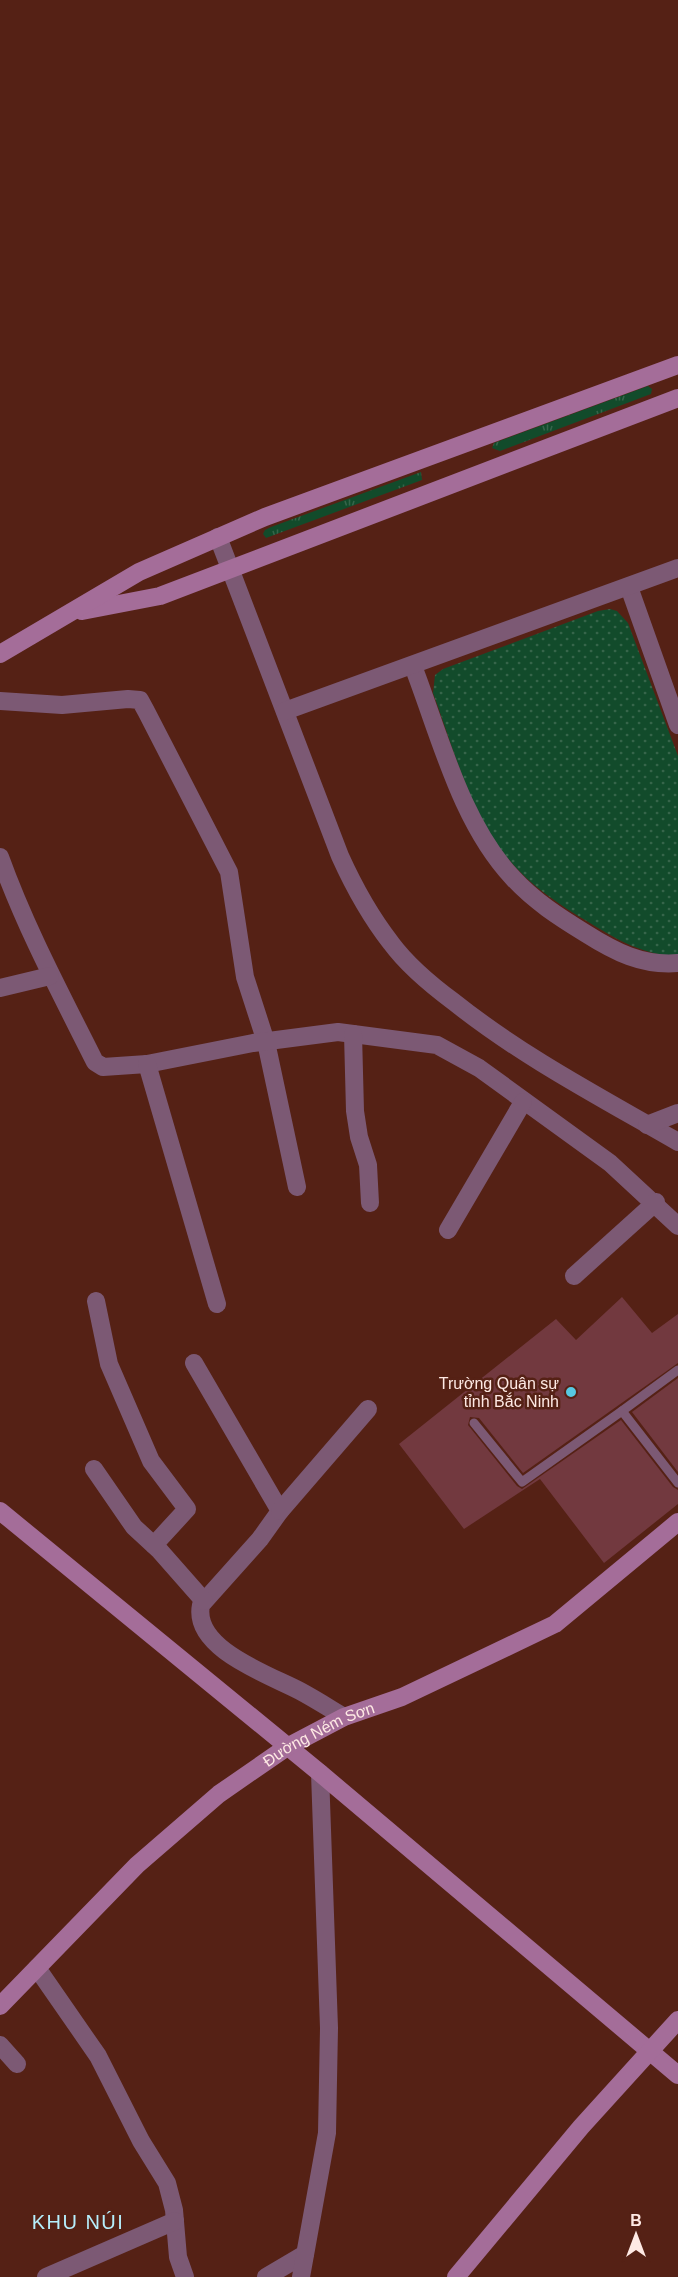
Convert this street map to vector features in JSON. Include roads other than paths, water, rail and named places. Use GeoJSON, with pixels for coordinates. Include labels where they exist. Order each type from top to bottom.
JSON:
{"type":"FeatureCollection","features":[{"type":"Feature","properties":{"kind":"street"},"geometry":{"type":"LineString","coordinates":[[0,654],[139,572],[218,537],[265,517],[678,365]]}},
{"type":"Feature","properties":{"kind":"street"},"geometry":{"type":"LineString","coordinates":[[69,613],[160,596],[678,398]]}},
{"type":"Feature","properties":{"kind":"street"},"geometry":{"type":"LineString","coordinates":[[458,446],[470,477]]}},
{"type":"Feature","properties":{"kind":"street"},"geometry":{"type":"LineString","coordinates":[[218,537],[344,866],[391,944],[433,986],[487,1029],[616,1109],[678,1143]]}},
{"type":"Feature","properties":{"kind":"street"},"geometry":{"type":"LineString","coordinates":[[285,711],[678,568]]}},
{"type":"Feature","properties":{"kind":"street"},"geometry":{"type":"LineString","coordinates":[[629,587],[678,725]]}},
{"type":"Feature","properties":{"kind":"street"},"geometry":{"type":"LineString","coordinates":[[413,666],[478,832],[514,880],[543,907],[624,955],[645,963],[678,963]]}},
{"type":"Feature","properties":{"kind":"street"},"geometry":{"type":"LineString","coordinates":[[0,701],[62,705],[140,700],[229,872],[245,977],[267,1042],[297,1187]]}},
{"type":"Feature","properties":{"kind":"street"},"geometry":{"type":"LineString","coordinates":[[0,857],[19,909],[50,976],[95,1062],[103,1067],[147,1064],[267,1042],[338,1032],[437,1045],[479,1068],[610,1163],[678,1226]]}},
{"type":"Feature","properties":{"kind":"street"},"geometry":{"type":"LineString","coordinates":[[0,988],[50,976]]}},
{"type":"Feature","properties":{"kind":"street"},"geometry":{"type":"LineString","coordinates":[[353,1034],[355,1112],[359,1137],[368,1165],[370,1203]]}},
{"type":"Feature","properties":{"kind":"street"},"geometry":{"type":"LineString","coordinates":[[147,1064],[217,1305]]}},
{"type":"Feature","properties":{"kind":"street"},"geometry":{"type":"LineString","coordinates":[[448,1230],[523,1102]]}},
{"type":"Feature","properties":{"kind":"street"},"geometry":{"type":"LineString","coordinates":[[647,1125],[678,1113]]}},
{"type":"Feature","properties":{"kind":"street"},"geometry":{"type":"LineString","coordinates":[[574,1276],[656,1202]]}},
{"type":"Feature","properties":{"kind":"street"},"geometry":{"type":"LineString","coordinates":[[96,1301],[109,1364],[151,1461],[187,1509],[154,1545]]}},
{"type":"Feature","properties":{"kind":"street"},"geometry":{"type":"LineString","coordinates":[[194,1363],[279,1510]]}},
{"type":"Feature","properties":{"kind":"street"},"geometry":{"type":"LineString","coordinates":[[344,1717],[302,1692],[229,1656],[202,1624],[200,1612],[204,1601],[260,1539],[279,1510],[368,1409]]}},
{"type":"Feature","properties":{"kind":"street"},"geometry":{"type":"LineString","coordinates":[[94,1469],[134,1527],[154,1545],[204,1601]]}},
{"type":"Feature","properties":{"kind":"street"},"geometry":{"type":"LineString","coordinates":[[0,1511],[320,1773],[678,2074]]}},
{"type":"Feature","properties":{"kind":"street","name":"Đường Ném Sơn"},"geometry":{"type":"LineString","coordinates":[[0,2006],[137,1865],[219,1794],[286,1747],[344,1717],[402,1697],[555,1624],[678,1522]]}},
{"type":"Feature","properties":{"kind":"street"},"geometry":{"type":"LineString","coordinates":[[301,2277],[327,2133],[329,2028],[320,1773]]}},
{"type":"Feature","properties":{"kind":"street"},"geometry":{"type":"LineString","coordinates":[[37,1968],[98,2056],[141,2141],[168,2183],[175,2221],[178,2257],[185,2277]]}},
{"type":"Feature","properties":{"kind":"street"},"geometry":{"type":"LineString","coordinates":[[456,2277],[648,2050],[678,2020]]}},
{"type":"Feature","properties":{"kind":"street"},"geometry":{"type":"LineString","coordinates":[[0,2045],[17,2064]]}},
{"type":"Feature","properties":{"kind":"street"},"geometry":{"type":"LineString","coordinates":[[46,2277],[175,2221]]}},
{"type":"Feature","properties":{"kind":"street"},"geometry":{"type":"LineString","coordinates":[[266,2277],[305,2254]]}},
{"type":"Feature","properties":{"kind":"lane"},"geometry":{"type":"LineString","coordinates":[[474,1423],[522,1482],[678,1371]]}},
{"type":"Feature","properties":{"kind":"lane"},"geometry":{"type":"LineString","coordinates":[[622,1411],[678,1483]]}},
{"type":"Feature","properties":{"kind":"place","name":"Trường Quân sự tỉnh Bắc Ninh"},"geometry":{"type":"Point","coordinates":[571,1392]}},
{"type":"Feature","properties":{"kind":"district","name":"KHU NÚI"},"geometry":{"type":"Point","coordinates":[78,2222]}}]}
